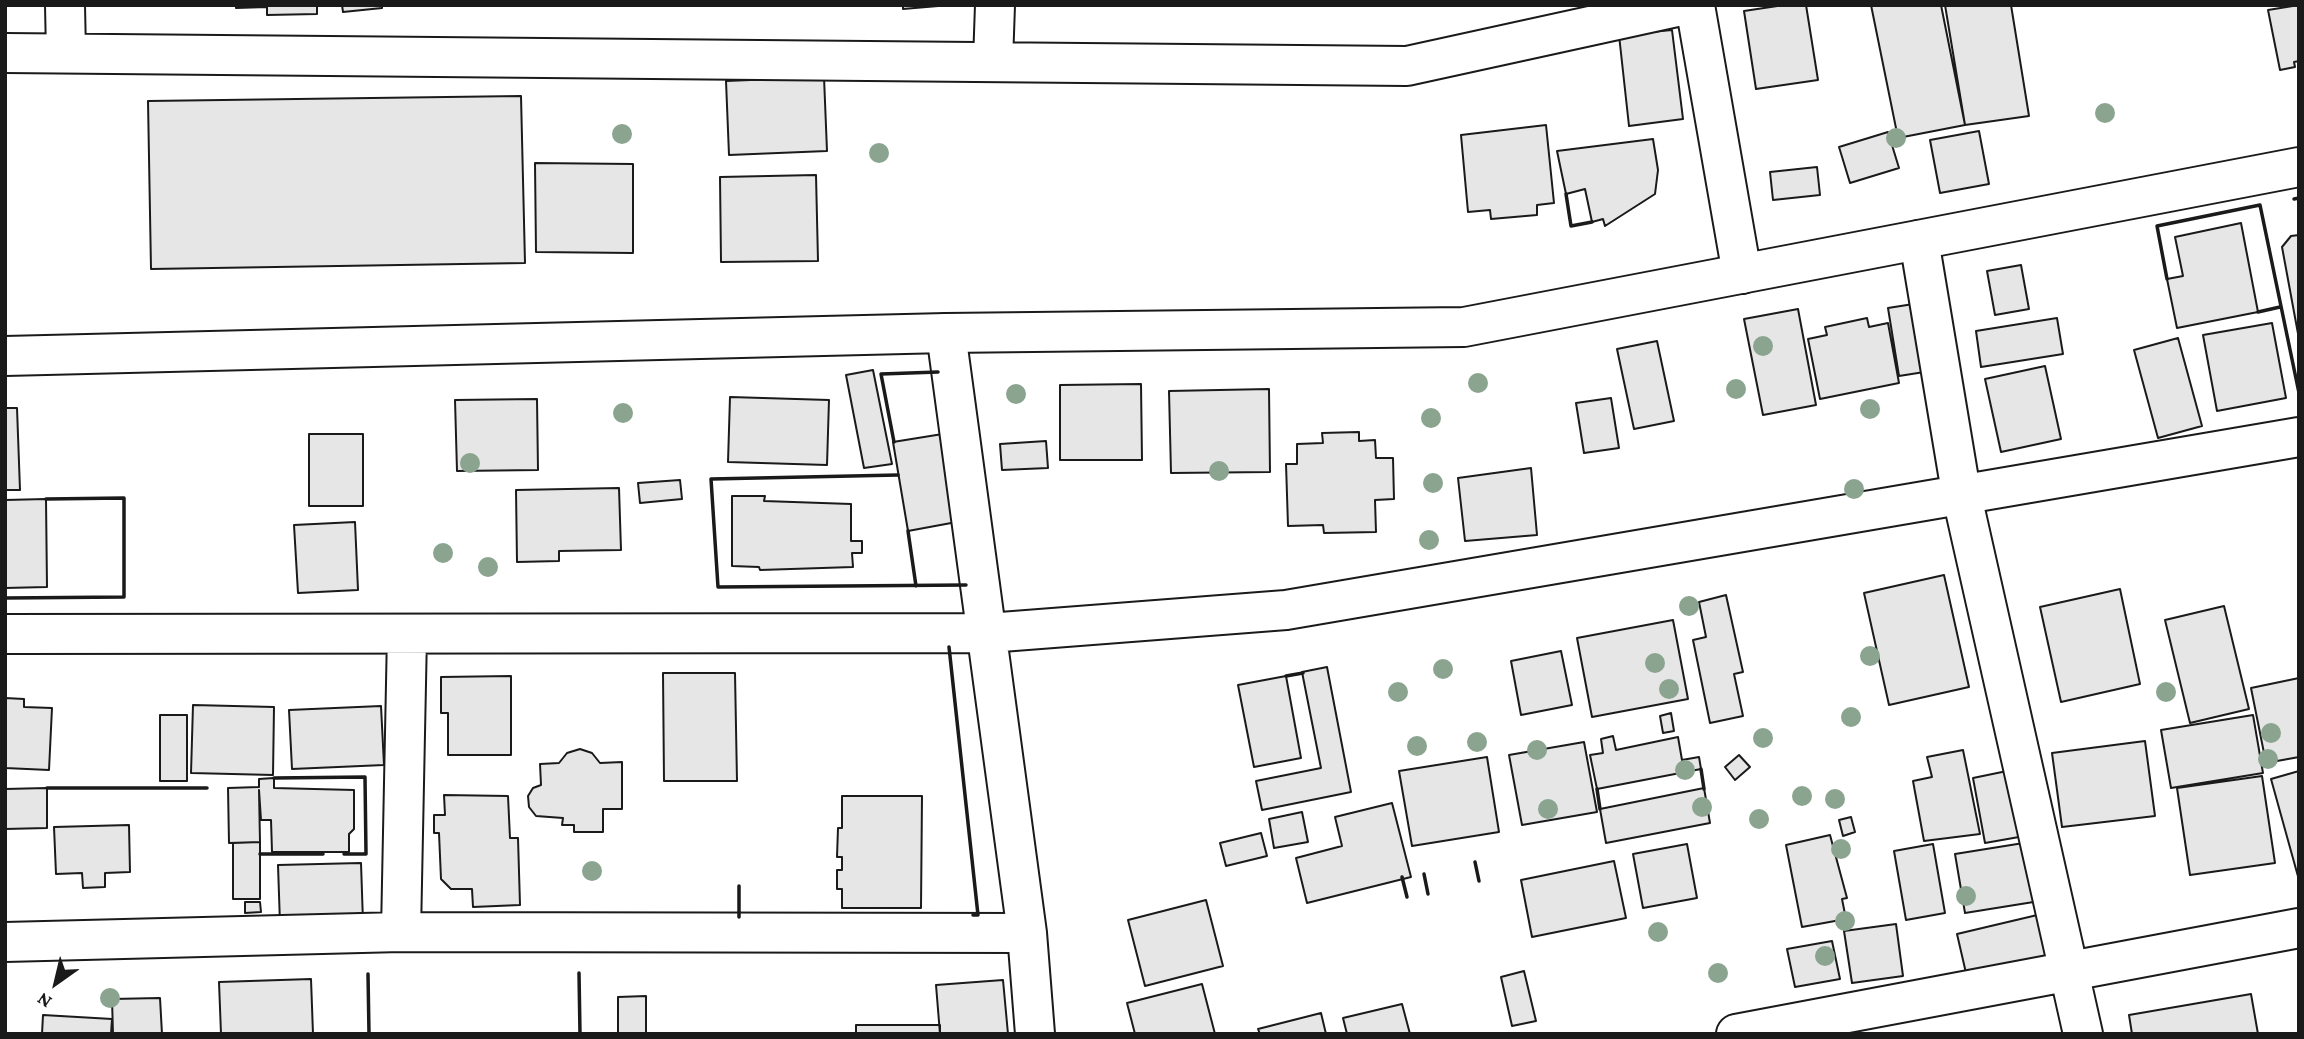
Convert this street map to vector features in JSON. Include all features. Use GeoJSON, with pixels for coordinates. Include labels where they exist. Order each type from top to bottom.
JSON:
{"type":"FeatureCollection","features":[{"type":"Feature","properties":{"kind":"street"},"geometry":{"type":"LineString","coordinates":[[65,5],[66,53]]}},
{"type":"Feature","properties":{"kind":"street"},"geometry":{"type":"LineString","coordinates":[[993,62],[995,5]]}},
{"type":"Feature","properties":{"kind":"street"},"geometry":{"type":"LineString","coordinates":[[5,53],[1407,66],[1686,5]]}},
{"type":"Feature","properties":{"kind":"street"},"geometry":{"type":"LineString","coordinates":[[1695,5],[1742,274]]}},
{"type":"Feature","properties":{"kind":"street"},"geometry":{"type":"LineString","coordinates":[[5,356],[946,334],[1464,327],[2299,167]]}},
{"type":"Feature","properties":{"kind":"street"},"geometry":{"type":"LineString","coordinates":[[1919,240],[1961,492],[2071,971],[2083,1034]]}},
{"type":"Feature","properties":{"kind":"street"},"geometry":{"type":"LineString","coordinates":[[946,334],[1027,933],[1035,1034]]}},
{"type":"Feature","properties":{"kind":"street"},"geometry":{"type":"LineString","coordinates":[[5,634],[988,633],[1286,610],[2299,436]]}},
{"type":"Feature","properties":{"kind":"street"},"geometry":{"type":"LineString","coordinates":[[401,932],[407,634]]}},
{"type":"Feature","properties":{"kind":"street"},"geometry":{"type":"LineString","coordinates":[[1736,1034],[2299,928]]}},
{"type":"Feature","properties":{"kind":"street"},"geometry":{"type":"LineString","coordinates":[[5,942],[401,932],[1027,933]]}},
{"type":"Feature","properties":{"kind":"building"},"geometry":{"type":"Polygon","coordinates":[[[236,5],[317,5],[317,14],[267,15],[267,7],[236,8],[236,5]]]}},
{"type":"Feature","properties":{"kind":"building"},"geometry":{"type":"Polygon","coordinates":[[[342,5],[382,5],[382,8],[343,12],[342,5]]]}},
{"type":"Feature","properties":{"kind":"building"},"geometry":{"type":"Polygon","coordinates":[[[903,5],[950,5],[903,9],[903,5]]]}},
{"type":"Feature","properties":{"kind":"building"},"geometry":{"type":"Polygon","coordinates":[[[1784,5],[1806,5],[1818,80],[1756,89],[1744,11],[1784,5]]]}},
{"type":"Feature","properties":{"kind":"building"},"geometry":{"type":"Polygon","coordinates":[[[1871,5],[1941,5],[1965,125],[1898,138],[1871,5]]]}},
{"type":"Feature","properties":{"kind":"building"},"geometry":{"type":"Polygon","coordinates":[[[1945,5],[2011,5],[2029,116],[1965,125],[1945,5]]]}},
{"type":"Feature","properties":{"kind":"building"},"geometry":{"type":"Polygon","coordinates":[[[2299,5],[2299,61],[2294,62],[2295,67],[2280,70],[2268,10],[2299,5]]]}},
{"type":"Feature","properties":{"kind":"building"},"geometry":{"type":"Polygon","coordinates":[[[1672,30],[1683,119],[1629,126],[1619,35],[1672,30]]]}},
{"type":"Feature","properties":{"kind":"building"},"geometry":{"type":"Polygon","coordinates":[[[824,77],[827,151],[729,155],[726,81],[824,77]]]}},
{"type":"Feature","properties":{"kind":"building"},"geometry":{"type":"Polygon","coordinates":[[[521,96],[525,263],[151,269],[148,101],[521,96]]]}},
{"type":"Feature","properties":{"kind":"building"},"geometry":{"type":"Polygon","coordinates":[[[1546,125],[1554,203],[1537,205],[1537,215],[1491,219],[1490,210],[1468,212],[1461,135],[1546,125]]]}},
{"type":"Feature","properties":{"kind":"building"},"geometry":{"type":"Polygon","coordinates":[[[1979,131],[1989,184],[1940,193],[1930,140],[1979,131]]]}},
{"type":"Feature","properties":{"kind":"building"},"geometry":{"type":"Polygon","coordinates":[[[1888,132],[1899,168],[1850,183],[1839,147],[1888,132]]]}},
{"type":"Feature","properties":{"kind":"building"},"geometry":{"type":"Polygon","coordinates":[[[1653,139],[1658,170],[1655,194],[1605,226],[1603,219],[1592,222],[1585,189],[1566,194],[1557,151],[1653,139]]]}},
{"type":"Feature","properties":{"kind":"building"},"geometry":{"type":"Polygon","coordinates":[[[535,163],[633,164],[633,253],[536,252],[535,163]]]}},
{"type":"Feature","properties":{"kind":"building"},"geometry":{"type":"Polygon","coordinates":[[[1817,167],[1820,195],[1773,200],[1770,172],[1817,167]]]}},
{"type":"Feature","properties":{"kind":"building"},"geometry":{"type":"Polygon","coordinates":[[[816,175],[818,261],[721,262],[720,177],[816,175]]]}},
{"type":"Feature","properties":{"kind":"building"},"geometry":{"type":"Polygon","coordinates":[[[2241,223],[2258,312],[2177,328],[2167,279],[2183,276],[2175,237],[2241,223]]]}},
{"type":"Feature","properties":{"kind":"building"},"geometry":{"type":"Polygon","coordinates":[[[2299,235],[2299,339],[2282,247],[2291,236],[2299,235]]]}},
{"type":"Feature","properties":{"kind":"building"},"geometry":{"type":"Polygon","coordinates":[[[2021,265],[2029,309],[1995,315],[1987,271],[2021,265]]]}},
{"type":"Feature","properties":{"kind":"building"},"geometry":{"type":"Polygon","coordinates":[[[1926,302],[1937,370],[1899,376],[1888,308],[1926,302]]]}},
{"type":"Feature","properties":{"kind":"building"},"geometry":{"type":"Polygon","coordinates":[[[1798,309],[1816,405],[1763,415],[1744,319],[1798,309]]]}},
{"type":"Feature","properties":{"kind":"building"},"geometry":{"type":"Polygon","coordinates":[[[1867,318],[1869,327],[1888,323],[1899,383],[1820,399],[1808,339],[1827,335],[1825,327],[1867,318]]]}},
{"type":"Feature","properties":{"kind":"building"},"geometry":{"type":"Polygon","coordinates":[[[2057,318],[2063,354],[1981,367],[1976,331],[2057,318]]]}},
{"type":"Feature","properties":{"kind":"building"},"geometry":{"type":"Polygon","coordinates":[[[2272,323],[2286,398],[2217,411],[2203,335],[2272,323]]]}},
{"type":"Feature","properties":{"kind":"building"},"geometry":{"type":"Polygon","coordinates":[[[2178,338],[2202,426],[2158,438],[2134,350],[2178,338]]]}},
{"type":"Feature","properties":{"kind":"building"},"geometry":{"type":"Polygon","coordinates":[[[1657,341],[1674,421],[1634,429],[1617,349],[1657,341]]]}},
{"type":"Feature","properties":{"kind":"building"},"geometry":{"type":"Polygon","coordinates":[[[2045,366],[2061,439],[2001,452],[1985,379],[2045,366]]]}},
{"type":"Feature","properties":{"kind":"building"},"geometry":{"type":"Polygon","coordinates":[[[873,370],[892,464],[864,468],[846,375],[873,370]]]}},
{"type":"Feature","properties":{"kind":"building"},"geometry":{"type":"Polygon","coordinates":[[[1141,384],[1142,460],[1060,460],[1060,385],[1141,384]]]}},
{"type":"Feature","properties":{"kind":"building"},"geometry":{"type":"Polygon","coordinates":[[[1269,389],[1270,472],[1171,473],[1169,391],[1269,389]]]}},
{"type":"Feature","properties":{"kind":"building"},"geometry":{"type":"Polygon","coordinates":[[[730,397],[829,400],[827,465],[728,462],[730,397]]]}},
{"type":"Feature","properties":{"kind":"building"},"geometry":{"type":"Polygon","coordinates":[[[1611,398],[1619,448],[1584,453],[1576,403],[1611,398]]]}},
{"type":"Feature","properties":{"kind":"building"},"geometry":{"type":"Polygon","coordinates":[[[537,399],[538,470],[457,471],[455,400],[537,399]]]}},
{"type":"Feature","properties":{"kind":"building"},"geometry":{"type":"Polygon","coordinates":[[[5,408],[17,408],[20,490],[5,490],[5,408]]]}},
{"type":"Feature","properties":{"kind":"building"},"geometry":{"type":"Polygon","coordinates":[[[955,432],[962,521],[908,531],[893,442],[955,432]]]}},
{"type":"Feature","properties":{"kind":"building"},"geometry":{"type":"Polygon","coordinates":[[[1359,432],[1359,441],[1375,440],[1376,458],[1393,458],[1394,499],[1375,500],[1376,532],[1324,533],[1323,525],[1288,526],[1286,464],[1297,464],[1297,444],[1323,443],[1322,433],[1359,432]]]}},
{"type":"Feature","properties":{"kind":"building"},"geometry":{"type":"Polygon","coordinates":[[[309,434],[363,434],[363,506],[309,506],[309,434]]]}},
{"type":"Feature","properties":{"kind":"building"},"geometry":{"type":"Polygon","coordinates":[[[1046,441],[1048,468],[1002,470],[1000,444],[1046,441]]]}},
{"type":"Feature","properties":{"kind":"building"},"geometry":{"type":"Polygon","coordinates":[[[1531,468],[1537,535],[1465,541],[1458,478],[1531,468]]]}},
{"type":"Feature","properties":{"kind":"building"},"geometry":{"type":"Polygon","coordinates":[[[680,480],[682,499],[640,503],[638,483],[680,480]]]}},
{"type":"Feature","properties":{"kind":"building"},"geometry":{"type":"Polygon","coordinates":[[[619,488],[621,550],[559,551],[559,561],[517,562],[516,490],[619,488]]]}},
{"type":"Feature","properties":{"kind":"building"},"geometry":{"type":"Polygon","coordinates":[[[732,496],[765,496],[764,501],[851,504],[851,541],[862,541],[862,553],[852,553],[853,567],[760,570],[759,567],[732,566],[732,496]]]}},
{"type":"Feature","properties":{"kind":"building"},"geometry":{"type":"Polygon","coordinates":[[[46,499],[47,587],[5,588],[5,500],[46,499]]]}},
{"type":"Feature","properties":{"kind":"building"},"geometry":{"type":"Polygon","coordinates":[[[355,522],[358,590],[298,593],[294,525],[355,522]]]}},
{"type":"Feature","properties":{"kind":"building"},"geometry":{"type":"Polygon","coordinates":[[[1944,575],[1969,687],[1889,705],[1864,593],[1944,575]]]}},
{"type":"Feature","properties":{"kind":"building"},"geometry":{"type":"Polygon","coordinates":[[[2120,589],[2140,684],[2061,702],[2040,607],[2120,589]]]}},
{"type":"Feature","properties":{"kind":"building"},"geometry":{"type":"Polygon","coordinates":[[[1726,595],[1743,672],[1734,674],[1743,716],[1710,723],[1693,640],[1706,637],[1699,602],[1726,595]]]}},
{"type":"Feature","properties":{"kind":"building"},"geometry":{"type":"Polygon","coordinates":[[[2224,606],[2249,709],[2190,723],[2165,620],[2224,606]]]}},
{"type":"Feature","properties":{"kind":"building"},"geometry":{"type":"Polygon","coordinates":[[[1673,620],[1688,699],[1592,717],[1577,638],[1673,620]]]}},
{"type":"Feature","properties":{"kind":"building"},"geometry":{"type":"Polygon","coordinates":[[[1561,651],[1572,705],[1521,715],[1511,661],[1561,651]]]}},
{"type":"Feature","properties":{"kind":"building"},"geometry":{"type":"Polygon","coordinates":[[[1327,667],[1351,792],[1262,810],[1256,781],[1321,768],[1302,672],[1327,667]]]}},
{"type":"Feature","properties":{"kind":"building"},"geometry":{"type":"Polygon","coordinates":[[[663,673],[735,673],[737,781],[664,781],[663,673]]]}},
{"type":"Feature","properties":{"kind":"building"},"geometry":{"type":"Polygon","coordinates":[[[511,676],[511,755],[448,755],[448,713],[441,713],[441,677],[511,676]]]}},
{"type":"Feature","properties":{"kind":"building"},"geometry":{"type":"Polygon","coordinates":[[[1286,676],[1301,758],[1254,767],[1238,685],[1286,676]]]}},
{"type":"Feature","properties":{"kind":"building"},"geometry":{"type":"Polygon","coordinates":[[[2299,678],[2299,757],[2266,763],[2251,688],[2299,678]]]}},
{"type":"Feature","properties":{"kind":"building"},"geometry":{"type":"Polygon","coordinates":[[[5,698],[24,699],[24,707],[52,708],[49,770],[5,768],[5,698]]]}},
{"type":"Feature","properties":{"kind":"building"},"geometry":{"type":"Polygon","coordinates":[[[193,705],[274,707],[273,775],[191,773],[193,705]]]}},
{"type":"Feature","properties":{"kind":"building"},"geometry":{"type":"Polygon","coordinates":[[[381,706],[384,765],[292,769],[289,710],[381,706]]]}},
{"type":"Feature","properties":{"kind":"building"},"geometry":{"type":"Polygon","coordinates":[[[1671,713],[1674,731],[1663,733],[1660,716],[1671,713]]]}},
{"type":"Feature","properties":{"kind":"building"},"geometry":{"type":"Polygon","coordinates":[[[160,715],[187,715],[187,781],[160,781],[160,715]]]}},
{"type":"Feature","properties":{"kind":"building"},"geometry":{"type":"Polygon","coordinates":[[[2253,715],[2263,773],[2171,788],[2161,730],[2253,715]]]}},
{"type":"Feature","properties":{"kind":"building"},"geometry":{"type":"Polygon","coordinates":[[[1613,736],[1616,750],[1678,737],[1682,760],[1699,757],[1701,769],[1597,789],[1590,755],[1603,753],[1601,739],[1613,736]]]}},
{"type":"Feature","properties":{"kind":"building"},"geometry":{"type":"Polygon","coordinates":[[[2145,741],[2155,816],[2062,827],[2052,753],[2145,741]]]}},
{"type":"Feature","properties":{"kind":"building"},"geometry":{"type":"Polygon","coordinates":[[[1584,742],[1597,812],[1522,825],[1509,755],[1584,742]]]}},
{"type":"Feature","properties":{"kind":"building"},"geometry":{"type":"Polygon","coordinates":[[[580,749],[592,753],[600,763],[622,762],[622,809],[603,809],[603,832],[574,832],[574,825],[562,825],[563,818],[536,816],[529,807],[528,796],[533,788],[541,785],[540,764],[559,763],[567,753],[580,749]]]}},
{"type":"Feature","properties":{"kind":"building"},"geometry":{"type":"Polygon","coordinates":[[[1963,750],[1980,834],[1924,841],[1913,781],[1932,777],[1927,757],[1963,750]]]}},
{"type":"Feature","properties":{"kind":"building"},"geometry":{"type":"Polygon","coordinates":[[[1739,755],[1750,767],[1735,780],[1725,767],[1739,755]]]}},
{"type":"Feature","properties":{"kind":"building"},"geometry":{"type":"Polygon","coordinates":[[[1487,757],[1499,832],[1412,846],[1399,771],[1487,757]]]}},
{"type":"Feature","properties":{"kind":"building"},"geometry":{"type":"Polygon","coordinates":[[[2007,771],[2019,837],[1985,843],[1973,778],[2007,771]]]}},
{"type":"Feature","properties":{"kind":"building"},"geometry":{"type":"Polygon","coordinates":[[[2299,771],[2299,880],[2271,779],[2299,771]]]}},
{"type":"Feature","properties":{"kind":"building"},"geometry":{"type":"Polygon","coordinates":[[[2262,776],[2275,863],[2190,875],[2177,788],[2262,776]]]}},
{"type":"Feature","properties":{"kind":"building"},"geometry":{"type":"Polygon","coordinates":[[[274,778],[274,788],[354,790],[354,829],[349,834],[349,852],[272,852],[271,820],[261,820],[259,790],[260,842],[229,843],[228,788],[259,787],[259,779],[274,778]]]}},
{"type":"Feature","properties":{"kind":"building"},"geometry":{"type":"Polygon","coordinates":[[[47,788],[47,828],[5,829],[5,789],[47,788]]]}},
{"type":"Feature","properties":{"kind":"building"},"geometry":{"type":"Polygon","coordinates":[[[1704,788],[1710,823],[1606,843],[1600,809],[1704,788]]]}},
{"type":"Feature","properties":{"kind":"building"},"geometry":{"type":"Polygon","coordinates":[[[444,795],[508,796],[510,838],[518,838],[520,905],[473,907],[472,889],[451,889],[441,879],[439,833],[434,833],[434,815],[445,815],[444,795]]]}},
{"type":"Feature","properties":{"kind":"building"},"geometry":{"type":"Polygon","coordinates":[[[842,796],[922,796],[921,908],[842,908],[842,889],[837,889],[837,870],[842,870],[842,857],[837,857],[838,828],[842,828],[842,796]]]}},
{"type":"Feature","properties":{"kind":"building"},"geometry":{"type":"Polygon","coordinates":[[[1392,803],[1411,877],[1307,903],[1296,858],[1342,846],[1335,817],[1392,803]]]}},
{"type":"Feature","properties":{"kind":"building"},"geometry":{"type":"Polygon","coordinates":[[[1302,812],[1308,842],[1274,848],[1269,819],[1302,812]]]}},
{"type":"Feature","properties":{"kind":"building"},"geometry":{"type":"Polygon","coordinates":[[[1851,817],[1855,832],[1843,836],[1839,820],[1851,817]]]}},
{"type":"Feature","properties":{"kind":"building"},"geometry":{"type":"Polygon","coordinates":[[[129,825],[130,872],[105,873],[105,887],[83,888],[82,873],[56,874],[54,827],[129,825]]]}},
{"type":"Feature","properties":{"kind":"building"},"geometry":{"type":"Polygon","coordinates":[[[1261,833],[1267,856],[1226,866],[1220,843],[1261,833]]]}},
{"type":"Feature","properties":{"kind":"building"},"geometry":{"type":"Polygon","coordinates":[[[1830,835],[1847,898],[1842,899],[1846,919],[1802,927],[1786,845],[1830,835]]]}},
{"type":"Feature","properties":{"kind":"building"},"geometry":{"type":"Polygon","coordinates":[[[2036,841],[2046,900],[1965,913],[1955,854],[2036,841]]]}},
{"type":"Feature","properties":{"kind":"building"},"geometry":{"type":"Polygon","coordinates":[[[260,842],[260,899],[233,899],[233,843],[260,842]]]}},
{"type":"Feature","properties":{"kind":"building"},"geometry":{"type":"Polygon","coordinates":[[[1687,844],[1697,898],[1643,908],[1633,854],[1687,844]]]}},
{"type":"Feature","properties":{"kind":"building"},"geometry":{"type":"Polygon","coordinates":[[[1933,844],[1945,913],[1906,920],[1894,851],[1933,844]]]}},
{"type":"Feature","properties":{"kind":"building"},"geometry":{"type":"Polygon","coordinates":[[[1614,861],[1626,918],[1532,937],[1521,880],[1614,861]]]}},
{"type":"Feature","properties":{"kind":"building"},"geometry":{"type":"Polygon","coordinates":[[[361,863],[363,922],[280,924],[278,865],[361,863]]]}},
{"type":"Feature","properties":{"kind":"building"},"geometry":{"type":"Polygon","coordinates":[[[1206,900],[1223,966],[1145,986],[1128,920],[1206,900]]]}},
{"type":"Feature","properties":{"kind":"building"},"geometry":{"type":"Polygon","coordinates":[[[245,902],[260,902],[261,912],[245,913],[245,902]]]}},
{"type":"Feature","properties":{"kind":"building"},"geometry":{"type":"Polygon","coordinates":[[[2050,912],[2063,964],[1969,986],[1957,934],[2050,912]]]}},
{"type":"Feature","properties":{"kind":"building"},"geometry":{"type":"Polygon","coordinates":[[[1896,924],[1903,976],[1852,983],[1844,931],[1896,924]]]}},
{"type":"Feature","properties":{"kind":"building"},"geometry":{"type":"Polygon","coordinates":[[[1832,941],[1840,979],[1795,987],[1787,949],[1832,941]]]}},
{"type":"Feature","properties":{"kind":"building"},"geometry":{"type":"Polygon","coordinates":[[[1524,971],[1536,1021],[1512,1026],[1501,977],[1524,971]]]}},
{"type":"Feature","properties":{"kind":"building"},"geometry":{"type":"Polygon","coordinates":[[[311,979],[313,1034],[221,1034],[219,982],[311,979]]]}},
{"type":"Feature","properties":{"kind":"building"},"geometry":{"type":"Polygon","coordinates":[[[1003,980],[1008,1034],[940,1034],[936,985],[1003,980]]]}},
{"type":"Feature","properties":{"kind":"building"},"geometry":{"type":"Polygon","coordinates":[[[1202,984],[1215,1034],[1135,1034],[1127,1003],[1202,984]]]}},
{"type":"Feature","properties":{"kind":"building"},"geometry":{"type":"Polygon","coordinates":[[[2251,994],[2258,1034],[2132,1034],[2129,1015],[2251,994]]]}},
{"type":"Feature","properties":{"kind":"building"},"geometry":{"type":"Polygon","coordinates":[[[646,996],[646,1034],[618,1034],[618,997],[646,996]]]}},
{"type":"Feature","properties":{"kind":"building"},"geometry":{"type":"Polygon","coordinates":[[[160,998],[162,1034],[113,1034],[112,999],[160,998]]]}},
{"type":"Feature","properties":{"kind":"building"},"geometry":{"type":"Polygon","coordinates":[[[1402,1004],[1410,1034],[1347,1034],[1343,1018],[1402,1004]]]}},
{"type":"Feature","properties":{"kind":"building"},"geometry":{"type":"Polygon","coordinates":[[[1321,1013],[1326,1034],[1260,1034],[1258,1029],[1321,1013]]]}},
{"type":"Feature","properties":{"kind":"building"},"geometry":{"type":"Polygon","coordinates":[[[43,1015],[112,1019],[111,1034],[42,1034],[43,1015]]]}},
{"type":"Feature","properties":{"kind":"building"},"geometry":{"type":"Polygon","coordinates":[[[856,1025],[940,1025],[940,1034],[856,1034],[856,1025]]]}},
{"type":"Feature","properties":{"kind":"wall"},"geometry":{"type":"LineString","coordinates":[[1566,194],[1571,226],[1592,222]]}},
{"type":"Feature","properties":{"kind":"wall"},"geometry":{"type":"LineString","coordinates":[[2294,199],[2299,198]]}},
{"type":"Feature","properties":{"kind":"wall"},"geometry":{"type":"LineString","coordinates":[[2167,279],[2157,226],[2260,205],[2299,393]]}},
{"type":"Feature","properties":{"kind":"wall"},"geometry":{"type":"LineString","coordinates":[[2258,312],[2280,307]]}},
{"type":"Feature","properties":{"kind":"wall"},"geometry":{"type":"LineString","coordinates":[[894,442],[881,374],[938,372]]}},
{"type":"Feature","properties":{"kind":"wall"},"geometry":{"type":"LineString","coordinates":[[898,475],[711,479],[718,587],[966,585]]}},
{"type":"Feature","properties":{"kind":"wall"},"geometry":{"type":"LineString","coordinates":[[5,598],[124,597],[124,498],[46,499]]}},
{"type":"Feature","properties":{"kind":"wall"},"geometry":{"type":"LineString","coordinates":[[908,531],[916,586]]}},
{"type":"Feature","properties":{"kind":"wall"},"geometry":{"type":"LineString","coordinates":[[949,647],[978,915],[973,915]]}},
{"type":"Feature","properties":{"kind":"wall"},"geometry":{"type":"LineString","coordinates":[[1286,676],[1303,673]]}},
{"type":"Feature","properties":{"kind":"wall"},"geometry":{"type":"LineString","coordinates":[[1701,769],[1704,789]]}},
{"type":"Feature","properties":{"kind":"wall"},"geometry":{"type":"LineString","coordinates":[[274,778],[365,777],[366,854],[344,854]]}},
{"type":"Feature","properties":{"kind":"wall"},"geometry":{"type":"LineString","coordinates":[[47,788],[207,788]]}},
{"type":"Feature","properties":{"kind":"wall"},"geometry":{"type":"LineString","coordinates":[[1597,789],[1600,809]]}},
{"type":"Feature","properties":{"kind":"wall"},"geometry":{"type":"LineString","coordinates":[[260,854],[323,854]]}},
{"type":"Feature","properties":{"kind":"wall"},"geometry":{"type":"LineString","coordinates":[[1475,862],[1479,881]]}},
{"type":"Feature","properties":{"kind":"wall"},"geometry":{"type":"LineString","coordinates":[[1424,874],[1428,894]]}},
{"type":"Feature","properties":{"kind":"wall"},"geometry":{"type":"LineString","coordinates":[[1402,877],[1407,897]]}},
{"type":"Feature","properties":{"kind":"wall"},"geometry":{"type":"LineString","coordinates":[[739,886],[739,917]]}},
{"type":"Feature","properties":{"kind":"wall"},"geometry":{"type":"LineString","coordinates":[[579,973],[580,1034]]}},
{"type":"Feature","properties":{"kind":"wall"},"geometry":{"type":"LineString","coordinates":[[368,974],[369,1034]]}}]}
